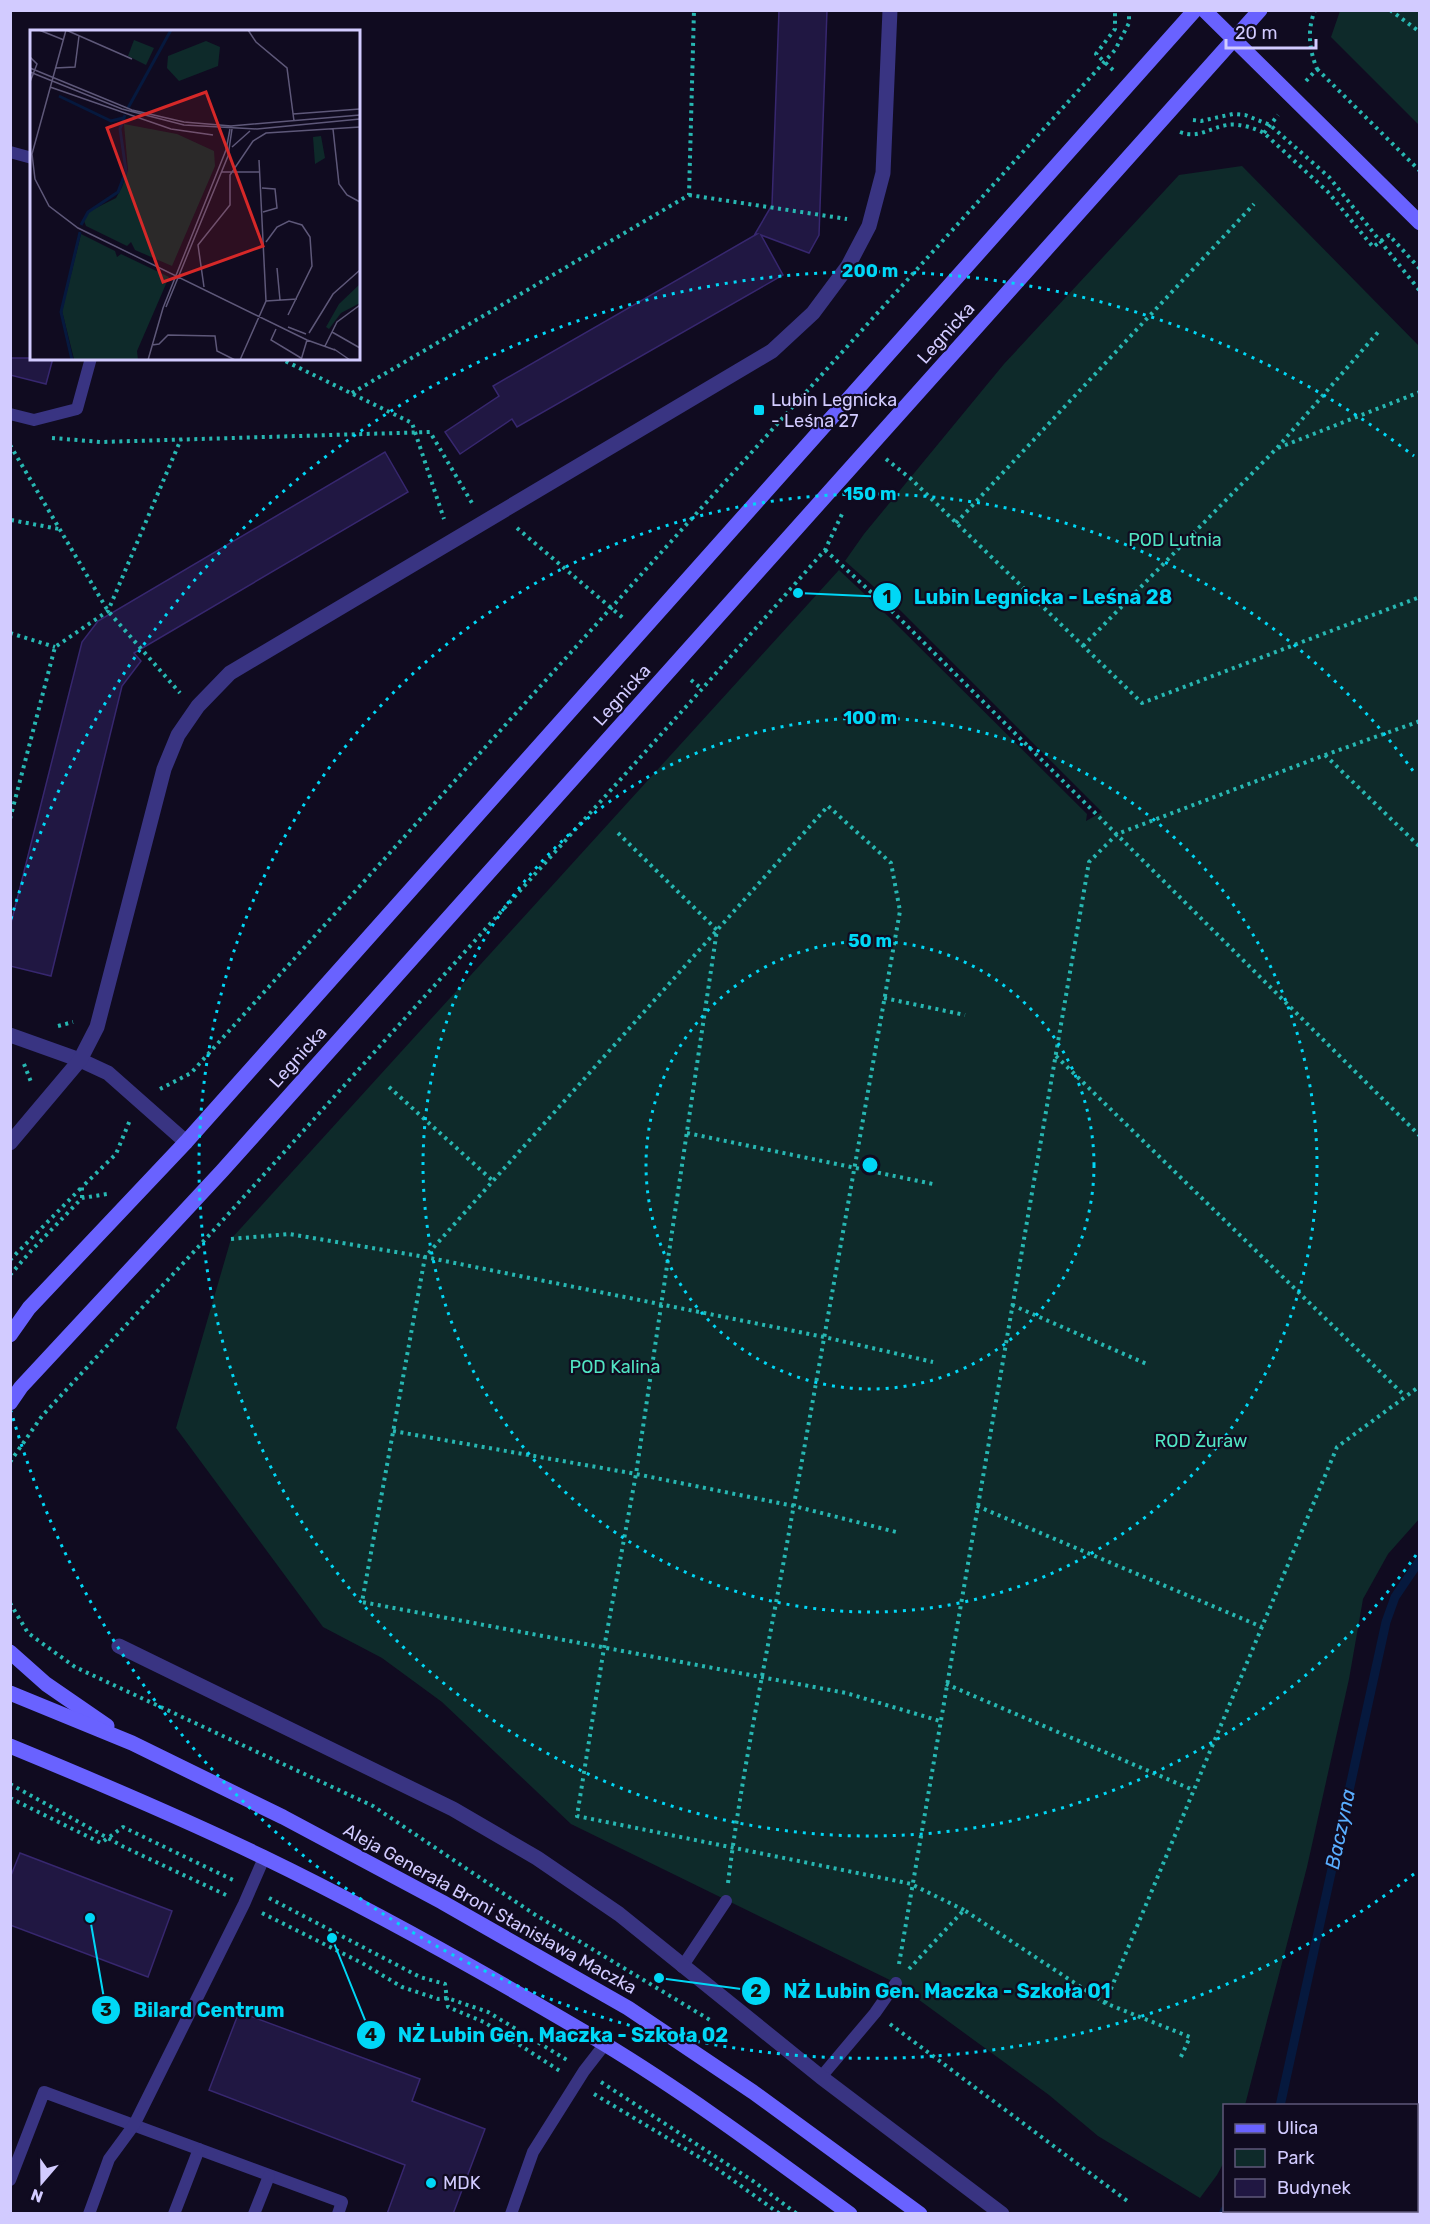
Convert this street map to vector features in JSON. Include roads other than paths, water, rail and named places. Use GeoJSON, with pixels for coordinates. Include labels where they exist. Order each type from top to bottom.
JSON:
{"type":"FeatureCollection","features":[{"type":"Feature","properties":{"kind":"main road","name":"Legnicka"},"geometry":{"type":"LineString","coordinates":[[10,1335],[29,1308],[186,1142],[1195,10]]}},
{"type":"Feature","properties":{"kind":"main road"},"geometry":{"type":"LineString","coordinates":[[1204,10],[1419,223]]}},
{"type":"Feature","properties":{"kind":"main road","name":"Legnicka"},"geometry":{"type":"LineString","coordinates":[[10,1403],[21,1388],[222,1171],[1260,10]]}},
{"type":"Feature","properties":{"kind":"main road"},"geometry":{"type":"LineString","coordinates":[[10,1326],[29,1308]]}},
{"type":"Feature","properties":{"kind":"main road"},"geometry":{"type":"LineString","coordinates":[[10,1652],[46,1684],[132,1743]]}},
{"type":"Feature","properties":{"kind":"main road","name":"Aleja Generała Broni Stanisława Maczka"},"geometry":{"type":"LineString","coordinates":[[10,1693],[132,1743],[283,1817],[442,1902],[628,2008],[753,2092],[920,2214]]}},
{"type":"Feature","properties":{"kind":"main road"},"geometry":{"type":"LineString","coordinates":[[10,1746],[129,1795],[264,1858],[422,1938],[605,2044],[735,2129],[850,2214]]}},
{"type":"Feature","properties":{"kind":"street"},"geometry":{"type":"LineString","coordinates":[[10,1143],[80,1060],[97,1027],[164,768],[178,735],[198,706],[230,674],[772,351],[813,313],[848,266],[869,226],[883,174],[890,10]]}},
{"type":"Feature","properties":{"kind":"street"},"geometry":{"type":"LineString","coordinates":[[10,1035],[80,1060],[108,1073],[186,1142]]}},
{"type":"Feature","properties":{"kind":"street"},"geometry":{"type":"LineString","coordinates":[[119,1646],[453,1809],[537,1858],[619,1914],[821,2078],[1002,2214]]}},
{"type":"Feature","properties":{"kind":"lane"},"geometry":{"type":"LineString","coordinates":[[10,152],[30,157]]}},
{"type":"Feature","properties":{"kind":"lane"},"geometry":{"type":"LineString","coordinates":[[10,414],[34,420],[77,409],[90,360]]}},
{"type":"Feature","properties":{"kind":"lane"},"geometry":{"type":"LineString","coordinates":[[89,2214],[109,2159],[134,2125],[244,1904],[264,1858]]}},
{"type":"Feature","properties":{"kind":"lane"},"geometry":{"type":"LineString","coordinates":[[682,1967],[726,1901]]}},
{"type":"Feature","properties":{"kind":"lane"},"geometry":{"type":"LineString","coordinates":[[821,2078],[875,2013],[896,1983]]}},
{"type":"Feature","properties":{"kind":"lane"},"geometry":{"type":"LineString","coordinates":[[511,2214],[533,2152],[584,2071],[605,2044]]}},
{"type":"Feature","properties":{"kind":"lane"},"geometry":{"type":"LineString","coordinates":[[10,2180],[44,2092],[342,2202],[338,2214]]}},
{"type":"Feature","properties":{"kind":"lane"},"geometry":{"type":"LineString","coordinates":[[174,2214],[199,2149]]}},
{"type":"Feature","properties":{"kind":"lane"},"geometry":{"type":"LineString","coordinates":[[254,2214],[268,2176]]}},
{"type":"Feature","properties":{"kind":"waterway","name":"Baczyna"},"geometry":{"type":"LineString","coordinates":[[1280,2104],[1386,1622],[1395,1597],[1420,1560]]}},
{"type":"Feature","properties":{"kind":"place","name":"Lubin Legnicka - Leśna 27"},"geometry":{"type":"Point","coordinates":[759,410]}},
{"type":"Feature","properties":{"kind":"place","name":"Lubin Legnicka - Leśna 28"},"geometry":{"type":"Point","coordinates":[798,593]}},
{"type":"Feature","properties":{"kind":"place","name":"Bilard Centrum"},"geometry":{"type":"Point","coordinates":[90,1918]}},
{"type":"Feature","properties":{"kind":"place","name":"NŻ Lubin Gen. Maczka - Szkoła 02"},"geometry":{"type":"Point","coordinates":[332,1938]}},
{"type":"Feature","properties":{"kind":"place","name":"NŻ Lubin Gen. Maczka - Szkoła 01"},"geometry":{"type":"Point","coordinates":[659,1978]}},
{"type":"Feature","properties":{"kind":"place","name":"MDK"},"geometry":{"type":"Point","coordinates":[431,2183]}},
{"type":"Feature","properties":{"kind":"park label","name":"POD Lutnia"},"geometry":{"type":"Point","coordinates":[1175,540]}},
{"type":"Feature","properties":{"kind":"park label","name":"POD Kalina"},"geometry":{"type":"Point","coordinates":[615,1367]}},
{"type":"Feature","properties":{"kind":"park label","name":"ROD Żuraw"},"geometry":{"type":"Point","coordinates":[1201,1441]}}]}
